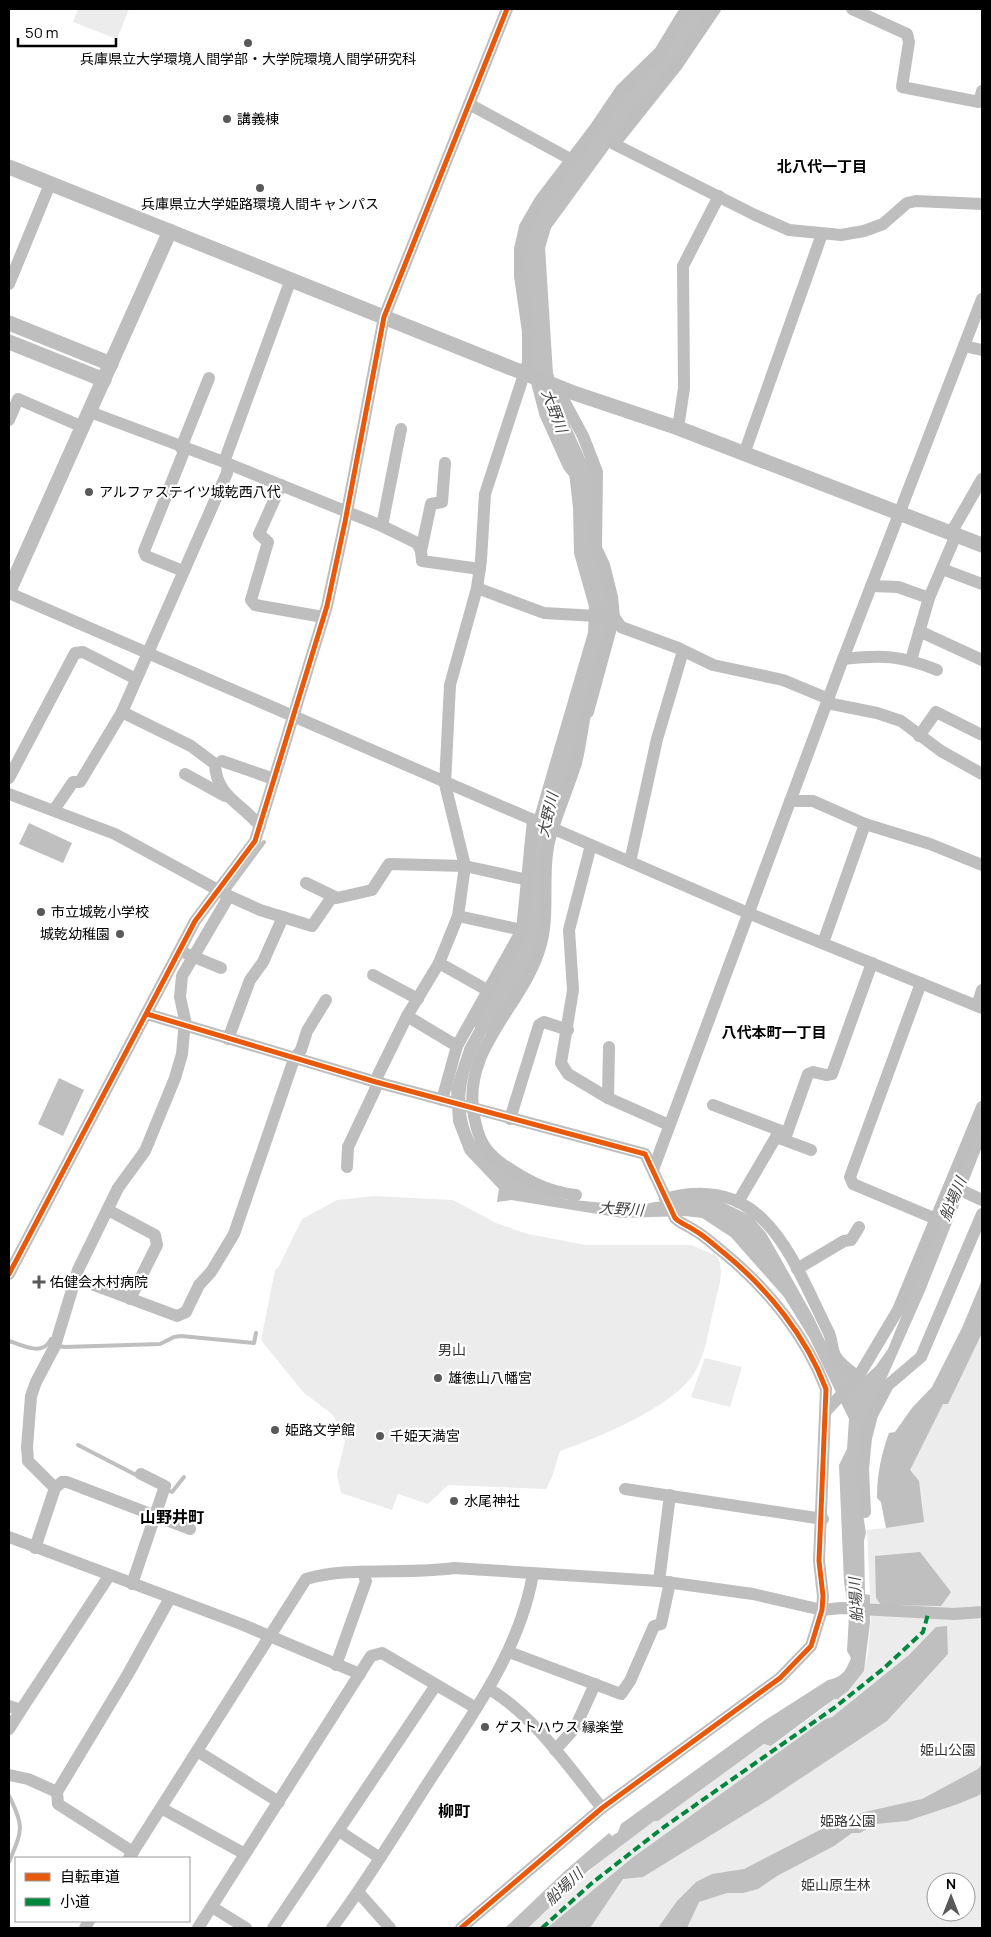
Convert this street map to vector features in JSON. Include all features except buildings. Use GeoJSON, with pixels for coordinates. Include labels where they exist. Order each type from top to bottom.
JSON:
{"type":"FeatureCollection","features":[{"type":"Feature","properties":{"kind":"street"},"geometry":{"type":"LineString","coordinates":[[55,1488],[32,1466],[27,1453],[31,1396],[36,1382],[56,1345],[75,1278],[118,1188],[145,1151],[175,1078],[182,1054],[180,985],[185,968],[224,893],[255,841],[324,617],[348,512],[384,317],[507,9]]}},
{"type":"Feature","properties":{"kind":"street"},"geometry":{"type":"LineString","coordinates":[[347,1166],[348,1146],[375,1090],[376,1082],[407,1016],[440,963],[458,916],[465,866],[445,784],[450,685],[480,569],[485,494],[519,386],[528,375],[528,332],[520,276],[520,249],[525,227],[540,201],[572,160],[621,90],[660,52],[686,9]]}},
{"type":"Feature","properties":{"kind":"street"},"geometry":{"type":"LineString","coordinates":[[715,9],[677,65],[614,144],[789,230],[841,235],[864,231],[883,224],[907,203],[916,201],[982,204]]}},
{"type":"Feature","properties":{"kind":"street"},"geometry":{"type":"LineString","coordinates":[[852,9],[907,34],[909,42],[902,86],[979,102],[982,91]]}},
{"type":"Feature","properties":{"kind":"street"},"geometry":{"type":"LineString","coordinates":[[469,104],[572,160]]}},
{"type":"Feature","properties":{"kind":"street"},"geometry":{"type":"LineString","coordinates":[[9,167],[571,392],[678,428],[899,512],[982,546]]}},
{"type":"Feature","properties":{"kind":"street"},"geometry":{"type":"LineString","coordinates":[[9,284],[50,184]]}},
{"type":"Feature","properties":{"kind":"street"},"geometry":{"type":"LineString","coordinates":[[678,428],[684,388],[683,266],[719,196]]}},
{"type":"Feature","properties":{"kind":"street"},"geometry":{"type":"LineString","coordinates":[[170,231],[9,592],[445,784],[748,913],[979,1007],[982,990]]}},
{"type":"Feature","properties":{"kind":"street"},"geometry":{"type":"LineString","coordinates":[[744,454],[822,234]]}},
{"type":"Feature","properties":{"kind":"street"},"geometry":{"type":"LineString","coordinates":[[54,810],[73,782],[80,782],[87,772],[122,712],[227,473],[226,463],[290,278]]}},
{"type":"Feature","properties":{"kind":"street"},"geometry":{"type":"LineString","coordinates":[[653,1170],[668,1125],[843,659],[982,300]]}},
{"type":"Feature","properties":{"kind":"street"},"geometry":{"type":"LineString","coordinates":[[9,323],[111,364]]}},
{"type":"Feature","properties":{"kind":"street"},"geometry":{"type":"LineString","coordinates":[[9,342],[104,380]]}},
{"type":"Feature","properties":{"kind":"street"},"geometry":{"type":"LineString","coordinates":[[964,346],[982,350]]}},
{"type":"Feature","properties":{"kind":"street"},"geometry":{"type":"LineString","coordinates":[[183,572],[146,556],[144,551],[209,378]]}},
{"type":"Feature","properties":{"kind":"street"},"geometry":{"type":"LineString","coordinates":[[556,386],[583,436],[597,472],[596,548],[604,565],[612,598],[614,617],[591,704],[588,712],[585,714],[576,761],[548,854],[541,945],[529,974],[490,1036],[478,1062],[471,1091],[474,1124],[479,1139],[495,1158],[537,1185],[552,1191],[576,1195]]}},
{"type":"Feature","properties":{"kind":"street"},"geometry":{"type":"LineString","coordinates":[[9,420],[18,399],[83,427]]}},
{"type":"Feature","properties":{"kind":"street"},"geometry":{"type":"LineString","coordinates":[[90,412],[226,463],[382,526],[418,543],[422,561],[480,569]]}},
{"type":"Feature","properties":{"kind":"street"},"geometry":{"type":"LineString","coordinates":[[382,526],[401,429]]}},
{"type":"Feature","properties":{"kind":"street"},"geometry":{"type":"LineString","coordinates":[[421,551],[431,504],[442,502],[445,463]]}},
{"type":"Feature","properties":{"kind":"street"},"geometry":{"type":"LineString","coordinates":[[911,660],[929,598],[942,569],[954,534],[982,479]]}},
{"type":"Feature","properties":{"kind":"street"},"geometry":{"type":"LineString","coordinates":[[281,485],[259,534],[268,542],[251,600],[255,605],[324,617]]}},
{"type":"Feature","properties":{"kind":"street"},"geometry":{"type":"LineString","coordinates":[[942,569],[982,584]]}},
{"type":"Feature","properties":{"kind":"street"},"geometry":{"type":"LineString","coordinates":[[871,586],[898,587],[929,598]]}},
{"type":"Feature","properties":{"kind":"street"},"geometry":{"type":"LineString","coordinates":[[476,588],[544,612],[614,617],[621,627],[713,665],[783,680],[828,700],[832,704],[877,713],[901,721],[941,751],[982,774]]}},
{"type":"Feature","properties":{"kind":"street"},"geometry":{"type":"LineString","coordinates":[[918,631],[982,660]]}},
{"type":"Feature","properties":{"kind":"street"},"geometry":{"type":"LineString","coordinates":[[630,862],[657,739],[682,651]]}},
{"type":"Feature","properties":{"kind":"street"},"geometry":{"type":"LineString","coordinates":[[9,778],[75,653],[83,652],[136,679]]}},
{"type":"Feature","properties":{"kind":"street"},"geometry":{"type":"LineString","coordinates":[[843,659],[886,656],[911,660],[937,670]]}},
{"type":"Feature","properties":{"kind":"street"},"geometry":{"type":"LineString","coordinates":[[122,712],[191,746],[215,764],[215,773],[225,796]]}},
{"type":"Feature","properties":{"kind":"street"},"geometry":{"type":"LineString","coordinates":[[919,736],[936,712],[982,735]]}},
{"type":"Feature","properties":{"kind":"street"},"geometry":{"type":"LineString","coordinates":[[222,761],[274,779]]}},
{"type":"Feature","properties":{"kind":"street"},"geometry":{"type":"LineString","coordinates":[[185,774],[248,811],[260,826]]}},
{"type":"Feature","properties":{"kind":"street"},"geometry":{"type":"LineString","coordinates":[[9,794],[115,834],[224,893],[260,910],[312,926],[332,897]]}},
{"type":"Feature","properties":{"kind":"street"},"geometry":{"type":"LineString","coordinates":[[790,801],[813,801],[865,824],[930,844],[982,865]]}},
{"type":"Feature","properties":{"kind":"street"},"geometry":{"type":"LineString","coordinates":[[442,1100],[457,1046],[522,930],[533,820]]}},
{"type":"Feature","properties":{"kind":"street"},"geometry":{"type":"LineString","coordinates":[[823,943],[865,824]]}},
{"type":"Feature","properties":{"kind":"street"},"geometry":{"type":"LineString","coordinates":[[590,845],[569,930],[574,980],[568,1030],[561,1063],[568,1074],[608,1098],[668,1125]]}},
{"type":"Feature","properties":{"kind":"street"},"geometry":{"type":"LineString","coordinates":[[306,883],[332,897],[372,890],[389,864],[465,866],[528,880]]}},
{"type":"Feature","properties":{"kind":"street"},"geometry":{"type":"LineString","coordinates":[[9,1274],[195,921],[224,893]]}},
{"type":"Feature","properties":{"kind":"street"},"geometry":{"type":"LineString","coordinates":[[458,916],[522,930]]}},
{"type":"Feature","properties":{"kind":"street"},"geometry":{"type":"LineString","coordinates":[[228,1039],[250,980],[263,962],[283,917]]}},
{"type":"Feature","properties":{"kind":"street"},"geometry":{"type":"LineString","coordinates":[[180,951],[221,968]]}},
{"type":"Feature","properties":{"kind":"street"},"geometry":{"type":"LineString","coordinates":[[440,963],[487,990]]}},
{"type":"Feature","properties":{"kind":"street"},"geometry":{"type":"LineString","coordinates":[[738,1202],[782,1135],[808,1074],[813,1072],[826,1075],[832,1074],[872,963]]}},
{"type":"Feature","properties":{"kind":"street"},"geometry":{"type":"LineString","coordinates":[[373,975],[418,999]]}},
{"type":"Feature","properties":{"kind":"street"},"geometry":{"type":"LineString","coordinates":[[921,983],[850,1177],[853,1184],[936,1219]]}},
{"type":"Feature","properties":{"kind":"street"},"geometry":{"type":"LineString","coordinates":[[75,1278],[176,1316],[186,1312],[199,1286],[211,1272],[234,1234],[294,1059],[301,1050],[307,1031],[326,1000]]}},
{"type":"Feature","properties":{"kind":"street"},"geometry":{"type":"LineString","coordinates":[[147,1014],[294,1059],[645,1154],[665,1199],[682,1225],[695,1230],[747,1272],[794,1327],[817,1364],[826,1389],[823,1519],[819,1561],[822,1610],[811,1646],[780,1678],[602,1808],[461,1928]]}},
{"type":"Feature","properties":{"kind":"street"},"geometry":{"type":"LineString","coordinates":[[407,1016],[457,1046]]}},
{"type":"Feature","properties":{"kind":"street"},"geometry":{"type":"LineString","coordinates":[[510,1118],[539,1025],[544,1022],[568,1030]]}},
{"type":"Feature","properties":{"kind":"street"},"geometry":{"type":"LineString","coordinates":[[608,1098],[610,1047]]}},
{"type":"Feature","properties":{"kind":"street"},"geometry":{"type":"LineString","coordinates":[[713,1105],[782,1135],[811,1150]]}},
{"type":"Feature","properties":{"kind":"street"},"geometry":{"type":"LineString","coordinates":[[827,1410],[858,1377],[898,1310],[982,1107]]}},
{"type":"Feature","properties":{"kind":"street"},"geometry":{"type":"LineString","coordinates":[[950,1185],[982,1200]]}},
{"type":"Feature","properties":{"kind":"street"},"geometry":{"type":"LineString","coordinates":[[665,1199],[704,1192],[738,1202],[761,1216],[797,1269],[831,1336],[835,1355],[858,1377]]}},
{"type":"Feature","properties":{"kind":"street"},"geometry":{"type":"LineString","coordinates":[[108,1210],[155,1235],[157,1245],[130,1299]]}},
{"type":"Feature","properties":{"kind":"street"},"geometry":{"type":"LineString","coordinates":[[865,1512],[863,1469],[866,1438],[872,1415],[888,1386],[921,1357],[982,1214]]}},
{"type":"Feature","properties":{"kind":"street"},"geometry":{"type":"LineString","coordinates":[[797,1269],[844,1241],[851,1240],[859,1227]]}},
{"type":"Feature","properties":{"kind":"street"},"geometry":{"type":"LineString","coordinates":[[132,1584],[165,1488],[140,1474]]}},
{"type":"Feature","properties":{"kind":"street"},"geometry":{"type":"LineString","coordinates":[[35,1548],[55,1488],[62,1482],[68,1482],[190,1529]]}},
{"type":"Feature","properties":{"kind":"street"},"geometry":{"type":"LineString","coordinates":[[625,1489],[823,1519]]}},
{"type":"Feature","properties":{"kind":"street"},"geometry":{"type":"LineString","coordinates":[[509,1652],[621,1694],[630,1681],[654,1626],[661,1624],[670,1495]]}},
{"type":"Feature","properties":{"kind":"street"},"geometry":{"type":"LineString","coordinates":[[9,1538],[241,1624],[270,1638],[360,1674]]}},
{"type":"Feature","properties":{"kind":"street"},"geometry":{"type":"LineString","coordinates":[[170,1598],[128,1674],[57,1792],[58,1804],[131,1855],[306,1579],[324,1574],[428,1572],[454,1568],[665,1581],[753,1594],[822,1610],[841,1608],[928,1614],[982,1612]]}},
{"type":"Feature","properties":{"kind":"street"},"geometry":{"type":"LineString","coordinates":[[336,1665],[366,1581],[363,1573]]}},
{"type":"Feature","properties":{"kind":"street"},"geometry":{"type":"LineString","coordinates":[[332,1928],[359,1893],[489,1689],[509,1652],[530,1593],[533,1574]]}},
{"type":"Feature","properties":{"kind":"street"},"geometry":{"type":"LineString","coordinates":[[9,1729],[15,1708],[110,1576]]}},
{"type":"Feature","properties":{"kind":"street"},"geometry":{"type":"LineString","coordinates":[[198,1928],[371,1656],[382,1653],[476,1708]]}},
{"type":"Feature","properties":{"kind":"street"},"geometry":{"type":"LineString","coordinates":[[555,1750],[575,1728],[595,1684]]}},
{"type":"Feature","properties":{"kind":"street"},"geometry":{"type":"LineString","coordinates":[[273,1928],[436,1685]]}},
{"type":"Feature","properties":{"kind":"street"},"geometry":{"type":"LineString","coordinates":[[489,1689],[508,1700],[555,1750],[602,1808]]}},
{"type":"Feature","properties":{"kind":"street"},"geometry":{"type":"LineString","coordinates":[[197,1751],[279,1802]]}},
{"type":"Feature","properties":{"kind":"street"},"geometry":{"type":"LineString","coordinates":[[9,1775],[28,1779],[57,1792]]}},
{"type":"Feature","properties":{"kind":"street"},"geometry":{"type":"LineString","coordinates":[[160,1808],[246,1854]]}},
{"type":"Feature","properties":{"kind":"street"},"geometry":{"type":"LineString","coordinates":[[338,1831],[380,1858]]}},
{"type":"Feature","properties":{"kind":"street"},"geometry":{"type":"LineString","coordinates":[[359,1893],[390,1928]]}},
{"type":"Feature","properties":{"kind":"street"},"geometry":{"type":"LineString","coordinates":[[212,1906],[246,1928]]}},
{"type":"Feature","properties":{"kind":"green space"},"geometry":{"type":"Polygon","coordinates":[[[78,9],[129,9],[117,39],[73,22],[78,9]]]}},
{"type":"Feature","properties":{"kind":"green space","name":"男山"},"geometry":{"type":"Polygon","coordinates":[[[374,1196],[453,1200],[496,1223],[528,1234],[586,1245],[691,1245],[717,1256],[721,1268],[720,1282],[705,1348],[696,1370],[687,1383],[655,1408],[615,1429],[560,1451],[546,1489],[448,1485],[428,1504],[398,1494],[392,1510],[341,1493],[337,1474],[345,1441],[333,1415],[303,1392],[261,1340],[275,1270],[279,1266],[302,1219],[337,1200],[374,1196]]]}},
{"type":"Feature","properties":{"kind":"green space","name":"姫路公園"},"geometry":{"type":"Polygon","coordinates":[[[982,1280],[982,1928],[528,1928],[593,1868],[653,1820],[657,1820],[765,1744],[772,1746],[825,1707],[833,1698],[841,1698],[864,1671],[868,1653],[871,1616],[867,1530],[886,1528],[881,1502],[877,1498],[879,1473],[884,1449],[889,1433],[895,1432],[912,1408],[932,1387],[962,1328],[982,1280]]]}},
{"type":"Feature","properties":{"kind":"green space"},"geometry":{"type":"Polygon","coordinates":[[[705,1358],[742,1367],[730,1407],[691,1397],[705,1358]]]}},
{"type":"Feature","properties":{"kind":"water"},"geometry":{"type":"Polygon","coordinates":[[[29,823],[72,843],[63,863],[19,844],[29,823]]]}},
{"type":"Feature","properties":{"kind":"water","name":"船場川"},"geometry":{"type":"Polygon","coordinates":[[[495,992],[508,994],[479,1047],[467,1084],[465,1102],[468,1122],[475,1141],[563,1199],[636,1206],[655,1202],[714,1198],[751,1216],[766,1233],[814,1318],[835,1362],[858,1383],[876,1366],[888,1349],[982,1118],[982,1147],[925,1291],[887,1377],[872,1403],[861,1501],[866,1533],[864,1541],[865,1594],[870,1595],[870,1623],[864,1671],[848,1691],[838,1699],[834,1699],[771,1746],[764,1744],[658,1821],[654,1821],[588,1871],[528,1928],[505,1928],[566,1870],[609,1833],[612,1836],[618,1832],[621,1824],[761,1723],[828,1680],[840,1675],[845,1670],[851,1658],[847,1651],[849,1615],[844,1582],[839,1465],[847,1449],[849,1419],[810,1339],[784,1297],[731,1237],[702,1218],[685,1216],[622,1218],[511,1200],[497,1202],[499,1189],[465,1153],[453,1122],[451,1088],[465,1046],[495,992]]]}},
{"type":"Feature","properties":{"kind":"water"},"geometry":{"type":"Polygon","coordinates":[[[59,1078],[84,1090],[63,1136],[38,1124],[59,1078]]]}},
{"type":"Feature","properties":{"kind":"water"},"geometry":{"type":"Polygon","coordinates":[[[982,1280],[982,1333],[948,1404],[943,1404],[910,1470],[919,1481],[924,1522],[886,1528],[881,1502],[877,1498],[877,1490],[880,1465],[889,1433],[895,1432],[912,1408],[932,1387],[962,1328],[982,1280]]]}},
{"type":"Feature","properties":{"kind":"water"},"geometry":{"type":"Polygon","coordinates":[[[920,1552],[951,1592],[941,1606],[881,1605],[876,1598],[875,1556],[920,1552]]]}},
{"type":"Feature","properties":{"kind":"water"},"geometry":{"type":"Polygon","coordinates":[[[947,1626],[948,1654],[887,1721],[768,1800],[643,1877],[623,1879],[590,1928],[547,1928],[632,1858],[825,1719],[832,1717],[909,1655],[936,1627],[947,1626]]]}},
{"type":"Feature","properties":{"kind":"water"},"geometry":{"type":"Polygon","coordinates":[[[982,1764],[982,1794],[907,1821],[875,1824],[860,1833],[852,1833],[834,1846],[777,1876],[758,1889],[743,1893],[727,1893],[699,1902],[687,1928],[658,1928],[677,1901],[696,1882],[712,1874],[744,1869],[847,1816],[922,1799],[978,1769],[982,1764]]]}},
{"type":"Feature","properties":{"kind":"waterway","name":"大野川"},"geometry":{"type":"LineString","coordinates":[[485,1021],[526,954],[533,932],[536,884],[543,829],[600,634],[601,605],[586,552],[585,507],[581,472],[574,463],[551,412],[541,374],[533,247],[540,223],[602,138],[666,60],[702,9]]}},
{"type":"Feature","properties":{"kind":"waterway"},"geometry":{"type":"LineString","coordinates":[[227,892],[264,842]]}},
{"type":"Feature","properties":{"kind":"waterway"},"geometry":{"type":"LineString","coordinates":[[59,1346],[160,1344],[174,1337],[181,1336],[254,1343],[256,1333]]}},
{"type":"Feature","properties":{"kind":"waterway"},"geometry":{"type":"LineString","coordinates":[[9,1341],[38,1349],[47,1344],[51,1339]]}},
{"type":"Feature","properties":{"kind":"waterway"},"geometry":{"type":"LineString","coordinates":[[78,1445],[138,1476]]}},
{"type":"Feature","properties":{"kind":"waterway"},"geometry":{"type":"LineString","coordinates":[[167,1490],[172,1492],[184,1477]]}},
{"type":"Feature","properties":{"kind":"waterway"},"geometry":{"type":"LineString","coordinates":[[9,1796],[18,1815],[20,1829],[17,1843],[9,1862]]}},
{"type":"Feature","properties":{"kind":"marked path"},"geometry":{"type":"LineString","coordinates":[[542,1928],[592,1883],[664,1827],[834,1708],[883,1669],[923,1632],[928,1614]]}},
{"type":"Feature","properties":{"kind":"cycle path"},"geometry":{"type":"LineString","coordinates":[[9,1274],[195,921],[255,841],[327,606],[384,317],[507,9]]}},
{"type":"Feature","properties":{"kind":"cycle path"},"geometry":{"type":"LineString","coordinates":[[147,1014],[376,1082],[645,1154],[675,1218],[702,1235],[756,1282],[797,1332],[818,1369],[826,1389],[819,1561],[823,1596],[822,1610],[811,1646],[780,1678],[602,1808],[461,1928]]}},
{"type":"Feature","properties":{"kind":"place","name":"兵庫県立大学環境人間学部・大学院環境人間学研究科"},"geometry":{"type":"Point","coordinates":[248,43]}},
{"type":"Feature","properties":{"kind":"place","name":"講義棟"},"geometry":{"type":"Point","coordinates":[227,119]}},
{"type":"Feature","properties":{"kind":"place","name":"兵庫県立大学姫路環境人間キャンパス"},"geometry":{"type":"Point","coordinates":[260,188]}},
{"type":"Feature","properties":{"kind":"place","name":"アルファステイツ城乾西八代"},"geometry":{"type":"Point","coordinates":[89,492]}},
{"type":"Feature","properties":{"kind":"place","name":"市立城乾小学校"},"geometry":{"type":"Point","coordinates":[41,912]}},
{"type":"Feature","properties":{"kind":"place","name":"城乾幼稚園"},"geometry":{"type":"Point","coordinates":[120,934]}},
{"type":"Feature","properties":{"kind":"place","name":"佑健会木村病院"},"geometry":{"type":"Point","coordinates":[39,1282]}},
{"type":"Feature","properties":{"kind":"place","name":"雄徳山八幡宮"},"geometry":{"type":"Point","coordinates":[438,1378]}},
{"type":"Feature","properties":{"kind":"place","name":"姫路文学館"},"geometry":{"type":"Point","coordinates":[275,1430]}},
{"type":"Feature","properties":{"kind":"place","name":"千姫天満宮"},"geometry":{"type":"Point","coordinates":[380,1436]}},
{"type":"Feature","properties":{"kind":"place","name":"水尾神社"},"geometry":{"type":"Point","coordinates":[454,1501]}},
{"type":"Feature","properties":{"kind":"place","name":"ゲストハウス 縁楽堂"},"geometry":{"type":"Point","coordinates":[485,1727]}},
{"type":"Feature","properties":{"kind":"district","name":"北八代一丁目"},"geometry":{"type":"Point","coordinates":[822,167]}},
{"type":"Feature","properties":{"kind":"district","name":"八代本町一丁目"},"geometry":{"type":"Point","coordinates":[774,1033]}},
{"type":"Feature","properties":{"kind":"district","name":"山野井町"},"geometry":{"type":"Point","coordinates":[172,1517]}},
{"type":"Feature","properties":{"kind":"district","name":"柳町"},"geometry":{"type":"Point","coordinates":[454,1811]}},
{"type":"Feature","properties":{"kind":"park label","name":"姫山公園"},"geometry":{"type":"Point","coordinates":[948,1750]}},
{"type":"Feature","properties":{"kind":"park label","name":"姫山原生林"},"geometry":{"type":"Point","coordinates":[836,1885]}}]}
